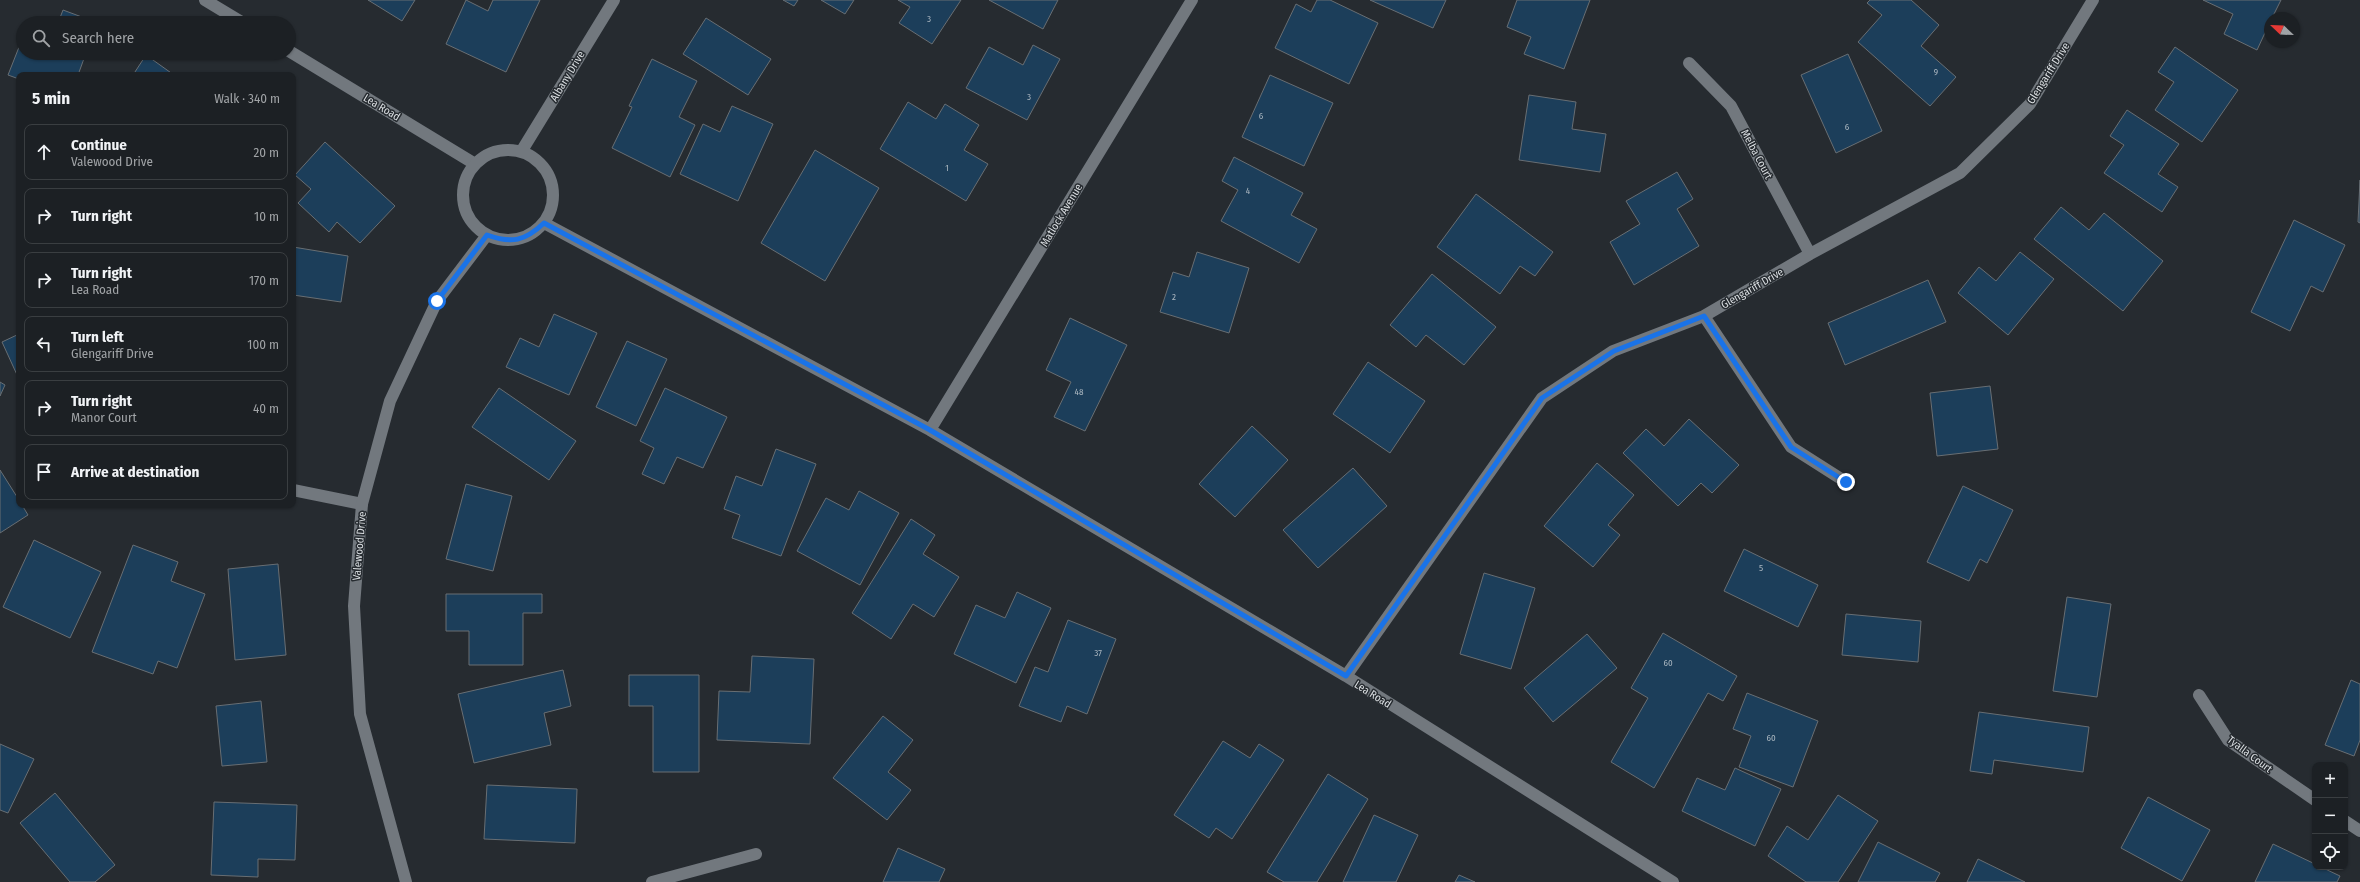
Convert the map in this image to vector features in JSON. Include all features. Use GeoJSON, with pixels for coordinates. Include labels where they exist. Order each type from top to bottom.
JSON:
{"type":"FeatureCollection","features":[{"type":"Feature","properties":{"kind":"street"},"geometry":{"type":"LineString","coordinates":[[205,0],[231,16]]}},
{"type":"Feature","properties":{"kind":"street","name":"Albany Drive"},"geometry":{"type":"LineString","coordinates":[[521,152],[614,0]]}},
{"type":"Feature","properties":{"kind":"street","name":"Matlock Avenue"},"geometry":{"type":"LineString","coordinates":[[930,430],[1192,0]]}},
{"type":"Feature","properties":{"kind":"street","name":"Glengariff Drive"},"geometry":{"type":"LineString","coordinates":[[1346,676],[1542,398],[1614,351],[1704,316],[1810,254],[1960,173],[2030,104],[2093,0]]}},
{"type":"Feature","properties":{"kind":"street","name":"Lea Road"},"geometry":{"type":"LineString","coordinates":[[296,55],[475,164]]}},
{"type":"Feature","properties":{"kind":"street","name":"Melba Court"},"geometry":{"type":"LineString","coordinates":[[1689,63],[1731,106],[1810,254]]}},
{"type":"Feature","properties":{"kind":"street"},"geometry":{"type":"LineString","coordinates":[[503,150],[521,152],[536,159],[546,170],[552,185],[553,200],[549,216],[544,223],[532,234],[517,240],[502,240],[487,235],[474,226],[466,212],[463,197],[465,182],[475,164],[488,154],[503,150]]}},
{"type":"Feature","properties":{"kind":"street","name":"Lea Road"},"geometry":{"type":"LineString","coordinates":[[544,223],[930,430],[1346,676],[1673,882]]}},
{"type":"Feature","properties":{"kind":"street","name":"Valewood Drive"},"geometry":{"type":"LineString","coordinates":[[406,882],[360,714],[354,606],[362,504],[390,401],[437,301],[487,235]]}},
{"type":"Feature","properties":{"kind":"street"},"geometry":{"type":"LineString","coordinates":[[1704,316],[1791,447],[1846,482]]}},
{"type":"Feature","properties":{"kind":"street"},"geometry":{"type":"LineString","coordinates":[[296,491],[362,504]]}},
{"type":"Feature","properties":{"kind":"street","name":"Tyalla Court"},"geometry":{"type":"LineString","coordinates":[[2199,695],[2228,740],[2312,798]]}},
{"type":"Feature","properties":{"kind":"street"},"geometry":{"type":"LineString","coordinates":[[2348,823],[2360,831]]}},
{"type":"Feature","properties":{"kind":"street"},"geometry":{"type":"LineString","coordinates":[[652,882],[756,854]]}},
{"type":"Feature","properties":{"kind":"building"},"geometry":{"type":"Polygon","coordinates":[[[368,0],[415,0],[402,21],[368,0]]]}},
{"type":"Feature","properties":{"kind":"building"},"geometry":{"type":"Polygon","coordinates":[[[466,0],[488,11],[493,0],[540,0],[506,72],[446,44],[466,0]]]}},
{"type":"Feature","properties":{"kind":"building"},"geometry":{"type":"Polygon","coordinates":[[[783,0],[798,0],[794,6],[783,0]]]}},
{"type":"Feature","properties":{"kind":"building"},"geometry":{"type":"Polygon","coordinates":[[[821,0],[854,0],[845,14],[821,0]]]}},
{"type":"Feature","properties":{"kind":"building"},"geometry":{"type":"Polygon","coordinates":[[[898,0],[961,0],[932,44],[899,23],[910,7],[898,0]]]}},
{"type":"Feature","properties":{"kind":"building"},"geometry":{"type":"Polygon","coordinates":[[[989,0],[1058,0],[1043,29],[989,0]]]}},
{"type":"Feature","properties":{"kind":"building"},"geometry":{"type":"Polygon","coordinates":[[[1317,0],[1330,0],[1378,23],[1349,84],[1275,48],[1296,4],[1311,12],[1317,0]]]}},
{"type":"Feature","properties":{"kind":"building"},"geometry":{"type":"Polygon","coordinates":[[[1370,0],[1446,0],[1433,28],[1370,0]]]}},
{"type":"Feature","properties":{"kind":"building"},"geometry":{"type":"Polygon","coordinates":[[[1517,0],[1590,0],[1564,69],[1524,54],[1531,37],[1507,27],[1517,0]]]}},
{"type":"Feature","properties":{"kind":"building"},"geometry":{"type":"Polygon","coordinates":[[[1870,0],[1911,0],[1939,25],[1921,46],[1956,77],[1930,106],[1858,42],[1882,15],[1867,3],[1870,0]]]}},
{"type":"Feature","properties":{"kind":"building"},"geometry":{"type":"Polygon","coordinates":[[[2203,0],[2281,0],[2275,12],[2264,12],[2264,35],[2257,50],[2224,34],[2233,14],[2203,0]]]}},
{"type":"Feature","properties":{"kind":"building"},"geometry":{"type":"Polygon","coordinates":[[[63,10],[79,16],[61,16],[63,10]]]}},
{"type":"Feature","properties":{"kind":"building"},"geometry":{"type":"Polygon","coordinates":[[[706,18],[771,59],[748,95],[683,54],[706,18]]]}},
{"type":"Feature","properties":{"kind":"building"},"geometry":{"type":"Polygon","coordinates":[[[1033,45],[1060,59],[1027,120],[966,88],[989,47],[1023,65],[1033,45]]]}},
{"type":"Feature","properties":{"kind":"building"},"geometry":{"type":"Polygon","coordinates":[[[2175,47],[2238,90],[2202,142],[2155,110],[2174,82],[2158,72],[2175,47]]]}},
{"type":"Feature","properties":{"kind":"building"},"geometry":{"type":"Polygon","coordinates":[[[1848,54],[1882,131],[1836,153],[1801,75],[1848,54]]]}},
{"type":"Feature","properties":{"kind":"building"},"geometry":{"type":"Polygon","coordinates":[[[16,55],[16,60],[83,60],[79,72],[16,72],[16,78],[8,75],[16,55]]]}},
{"type":"Feature","properties":{"kind":"building"},"geometry":{"type":"Polygon","coordinates":[[[652,59],[697,81],[679,117],[695,125],[670,177],[612,148],[632,107],[629,106],[652,59]]]}},
{"type":"Feature","properties":{"kind":"building"},"geometry":{"type":"Polygon","coordinates":[[[143,60],[153,60],[170,72],[135,72],[143,60]]]}},
{"type":"Feature","properties":{"kind":"building"},"geometry":{"type":"Polygon","coordinates":[[[1270,75],[1333,103],[1304,166],[1242,137],[1270,75]]]}},
{"type":"Feature","properties":{"kind":"building"},"geometry":{"type":"Polygon","coordinates":[[[1529,95],[1576,102],[1572,129],[1606,134],[1600,172],[1519,160],[1529,95]]]}},
{"type":"Feature","properties":{"kind":"building"},"geometry":{"type":"Polygon","coordinates":[[[908,102],[936,119],[945,104],[979,125],[964,150],[988,164],[966,201],[880,149],[908,102]]]}},
{"type":"Feature","properties":{"kind":"building"},"geometry":{"type":"Polygon","coordinates":[[[732,106],[773,124],[738,201],[680,174],[703,124],[720,132],[732,106]]]}},
{"type":"Feature","properties":{"kind":"building"},"geometry":{"type":"Polygon","coordinates":[[[2127,110],[2179,144],[2158,174],[2178,187],[2162,212],[2104,173],[2124,145],[2110,136],[2127,110]]]}},
{"type":"Feature","properties":{"kind":"building"},"geometry":{"type":"Polygon","coordinates":[[[325,142],[395,206],[360,243],[337,222],[329,232],[298,203],[311,189],[296,176],[296,174],[325,142]]]}},
{"type":"Feature","properties":{"kind":"building"},"geometry":{"type":"Polygon","coordinates":[[[815,150],[879,188],[825,281],[761,243],[815,150]]]}},
{"type":"Feature","properties":{"kind":"building"},"geometry":{"type":"Polygon","coordinates":[[[1234,157],[1303,193],[1291,215],[1317,229],[1299,263],[1221,221],[1238,190],[1222,181],[1234,157]]]}},
{"type":"Feature","properties":{"kind":"building"},"geometry":{"type":"Polygon","coordinates":[[[1677,172],[1693,199],[1677,209],[1699,246],[1634,285],[1610,242],[1640,224],[1626,201],[1677,172]]]}},
{"type":"Feature","properties":{"kind":"building"},"geometry":{"type":"Polygon","coordinates":[[[2360,180],[2360,223],[2358,222],[2360,180]]]}},
{"type":"Feature","properties":{"kind":"building"},"geometry":{"type":"Polygon","coordinates":[[[1476,194],[1553,252],[1535,276],[1520,266],[1500,294],[1437,247],[1476,194]]]}},
{"type":"Feature","properties":{"kind":"building"},"geometry":{"type":"Polygon","coordinates":[[[2061,207],[2089,230],[2104,213],[2163,261],[2123,311],[2034,239],[2061,207]]]}},
{"type":"Feature","properties":{"kind":"building"},"geometry":{"type":"Polygon","coordinates":[[[2294,220],[2345,245],[2323,292],[2311,286],[2290,331],[2251,312],[2294,220]]]}},
{"type":"Feature","properties":{"kind":"building"},"geometry":{"type":"Polygon","coordinates":[[[296,247],[348,256],[341,302],[296,295],[296,247]]]}},
{"type":"Feature","properties":{"kind":"building"},"geometry":{"type":"Polygon","coordinates":[[[1197,252],[1249,268],[1229,333],[1160,312],[1173,272],[1189,277],[1197,252]]]}},
{"type":"Feature","properties":{"kind":"building"},"geometry":{"type":"Polygon","coordinates":[[[2020,252],[2054,279],[2008,335],[1958,293],[1979,267],[1996,281],[2020,252]]]}},
{"type":"Feature","properties":{"kind":"building"},"geometry":{"type":"Polygon","coordinates":[[[1432,274],[1496,327],[1464,365],[1426,335],[1416,347],[1390,325],[1432,274]]]}},
{"type":"Feature","properties":{"kind":"building"},"geometry":{"type":"Polygon","coordinates":[[[1928,280],[1946,322],[1845,365],[1828,323],[1928,280]]]}},
{"type":"Feature","properties":{"kind":"building"},"geometry":{"type":"Polygon","coordinates":[[[554,314],[597,333],[569,395],[506,367],[520,338],[539,347],[554,314]]]}},
{"type":"Feature","properties":{"kind":"building"},"geometry":{"type":"Polygon","coordinates":[[[1070,318],[1127,345],[1085,431],[1054,417],[1071,382],[1046,370],[1070,318]]]}},
{"type":"Feature","properties":{"kind":"building"},"geometry":{"type":"Polygon","coordinates":[[[16,335],[16,373],[2,342],[16,335]]]}},
{"type":"Feature","properties":{"kind":"building"},"geometry":{"type":"Polygon","coordinates":[[[627,341],[667,359],[636,426],[596,407],[627,341]]]}},
{"type":"Feature","properties":{"kind":"building"},"geometry":{"type":"Polygon","coordinates":[[[1368,362],[1425,401],[1390,453],[1333,414],[1368,362]]]}},
{"type":"Feature","properties":{"kind":"building"},"geometry":{"type":"Polygon","coordinates":[[[0,382],[5,385],[0,396],[0,382]]]}},
{"type":"Feature","properties":{"kind":"building"},"geometry":{"type":"Polygon","coordinates":[[[1990,386],[1998,449],[1937,456],[1930,393],[1990,386]]]}},
{"type":"Feature","properties":{"kind":"building"},"geometry":{"type":"Polygon","coordinates":[[[499,388],[576,441],[549,480],[472,427],[499,388]]]}},
{"type":"Feature","properties":{"kind":"building"},"geometry":{"type":"Polygon","coordinates":[[[665,388],[727,417],[703,468],[677,457],[664,484],[642,474],[654,448],[640,441],[665,388]]]}},
{"type":"Feature","properties":{"kind":"building"},"geometry":{"type":"Polygon","coordinates":[[[1689,419],[1739,465],[1712,493],[1701,483],[1678,506],[1623,453],[1646,429],[1664,446],[1689,419]]]}},
{"type":"Feature","properties":{"kind":"building"},"geometry":{"type":"Polygon","coordinates":[[[1252,426],[1288,460],[1235,517],[1199,484],[1252,426]]]}},
{"type":"Feature","properties":{"kind":"building"},"geometry":{"type":"Polygon","coordinates":[[[776,449],[816,464],[781,556],[732,538],[740,515],[724,509],[736,476],[762,486],[776,449]]]}},
{"type":"Feature","properties":{"kind":"building"},"geometry":{"type":"Polygon","coordinates":[[[1597,463],[1634,495],[1608,525],[1620,535],[1593,567],[1544,526],[1597,463]]]}},
{"type":"Feature","properties":{"kind":"building"},"geometry":{"type":"Polygon","coordinates":[[[1353,468],[1387,506],[1318,568],[1283,530],[1353,468]]]}},
{"type":"Feature","properties":{"kind":"building"},"geometry":{"type":"Polygon","coordinates":[[[0,470],[16,495],[16,508],[24,508],[28,515],[0,533],[0,470]]]}},
{"type":"Feature","properties":{"kind":"building"},"geometry":{"type":"Polygon","coordinates":[[[466,484],[512,496],[493,571],[446,559],[466,484]]]}},
{"type":"Feature","properties":{"kind":"building"},"geometry":{"type":"Polygon","coordinates":[[[1963,486],[2013,510],[1987,563],[1980,559],[1969,581],[1927,562],[1963,486]]]}},
{"type":"Feature","properties":{"kind":"building"},"geometry":{"type":"Polygon","coordinates":[[[859,491],[899,513],[860,585],[797,551],[826,498],[849,510],[859,491]]]}},
{"type":"Feature","properties":{"kind":"building"},"geometry":{"type":"Polygon","coordinates":[[[911,519],[935,535],[923,554],[959,577],[934,617],[913,604],[891,639],[852,613],[911,519]]]}},
{"type":"Feature","properties":{"kind":"building"},"geometry":{"type":"Polygon","coordinates":[[[34,540],[101,572],[70,638],[3,607],[34,540]]]}},
{"type":"Feature","properties":{"kind":"building"},"geometry":{"type":"Polygon","coordinates":[[[133,545],[178,562],[171,581],[205,594],[177,668],[158,661],[153,674],[92,652],[133,545]]]}},
{"type":"Feature","properties":{"kind":"building"},"geometry":{"type":"Polygon","coordinates":[[[1744,549],[1818,585],[1798,627],[1724,591],[1744,549]]]}},
{"type":"Feature","properties":{"kind":"building"},"geometry":{"type":"Polygon","coordinates":[[[278,564],[286,655],[235,660],[228,569],[278,564]]]}},
{"type":"Feature","properties":{"kind":"building"},"geometry":{"type":"Polygon","coordinates":[[[1484,573],[1535,588],[1511,669],[1460,654],[1484,573]]]}},
{"type":"Feature","properties":{"kind":"building"},"geometry":{"type":"Polygon","coordinates":[[[1017,592],[1051,608],[1016,683],[954,654],[976,605],[1005,618],[1017,592]]]}},
{"type":"Feature","properties":{"kind":"building"},"geometry":{"type":"Polygon","coordinates":[[[446,594],[542,594],[542,613],[523,613],[523,665],[469,665],[469,631],[446,631],[446,594]]]}},
{"type":"Feature","properties":{"kind":"building"},"geometry":{"type":"Polygon","coordinates":[[[2067,597],[2111,604],[2097,697],[2053,691],[2067,597]]]}},
{"type":"Feature","properties":{"kind":"building"},"geometry":{"type":"Polygon","coordinates":[[[1846,614],[1921,621],[1918,662],[1842,655],[1846,614]]]}},
{"type":"Feature","properties":{"kind":"building"},"geometry":{"type":"Polygon","coordinates":[[[1068,620],[1116,639],[1087,714],[1067,706],[1061,722],[1019,706],[1035,667],[1048,672],[1068,620]]]}},
{"type":"Feature","properties":{"kind":"building"},"geometry":{"type":"Polygon","coordinates":[[[1663,633],[1737,676],[1723,701],[1708,693],[1654,788],[1611,762],[1648,698],[1631,688],[1663,633]]]}},
{"type":"Feature","properties":{"kind":"building"},"geometry":{"type":"Polygon","coordinates":[[[1587,634],[1617,668],[1553,722],[1524,688],[1587,634]]]}},
{"type":"Feature","properties":{"kind":"building"},"geometry":{"type":"Polygon","coordinates":[[[752,656],[814,659],[810,744],[717,740],[719,691],[750,692],[752,656]]]}},
{"type":"Feature","properties":{"kind":"building"},"geometry":{"type":"Polygon","coordinates":[[[563,670],[571,706],[544,713],[551,745],[474,763],[458,694],[563,670]]]}},
{"type":"Feature","properties":{"kind":"building"},"geometry":{"type":"Polygon","coordinates":[[[629,675],[699,675],[699,772],[653,772],[653,706],[629,706],[629,675]]]}},
{"type":"Feature","properties":{"kind":"building"},"geometry":{"type":"Polygon","coordinates":[[[2351,680],[2360,684],[2360,740],[2354,756],[2325,745],[2351,680]]]}},
{"type":"Feature","properties":{"kind":"building"},"geometry":{"type":"Polygon","coordinates":[[[1747,693],[1818,721],[1793,787],[1739,767],[1751,736],[1733,729],[1747,693]]]}},
{"type":"Feature","properties":{"kind":"building"},"geometry":{"type":"Polygon","coordinates":[[[261,701],[267,762],[222,766],[216,706],[261,701]]]}},
{"type":"Feature","properties":{"kind":"building"},"geometry":{"type":"Polygon","coordinates":[[[1979,712],[2089,727],[2083,772],[1994,760],[1992,774],[1970,771],[1979,712]]]}},
{"type":"Feature","properties":{"kind":"building"},"geometry":{"type":"Polygon","coordinates":[[[883,716],[913,740],[888,772],[911,790],[887,820],[833,778],[883,716]]]}},
{"type":"Feature","properties":{"kind":"building"},"geometry":{"type":"Polygon","coordinates":[[[1223,741],[1250,758],[1259,744],[1284,760],[1232,839],[1216,828],[1209,838],[1174,815],[1223,741]]]}},
{"type":"Feature","properties":{"kind":"building"},"geometry":{"type":"Polygon","coordinates":[[[0,744],[34,759],[8,813],[0,810],[0,744]]]}},
{"type":"Feature","properties":{"kind":"building"},"geometry":{"type":"Polygon","coordinates":[[[1735,768],[1781,789],[1755,846],[1682,811],[1697,778],[1725,790],[1735,768]]]}},
{"type":"Feature","properties":{"kind":"building"},"geometry":{"type":"Polygon","coordinates":[[[1328,774],[1368,799],[1317,882],[1284,882],[1267,872],[1328,774]]]}},
{"type":"Feature","properties":{"kind":"building"},"geometry":{"type":"Polygon","coordinates":[[[487,785],[577,789],[575,843],[484,839],[487,785]]]}},
{"type":"Feature","properties":{"kind":"building"},"geometry":{"type":"Polygon","coordinates":[[[55,793],[115,865],[95,882],[70,882],[20,823],[55,793]]]}},
{"type":"Feature","properties":{"kind":"building"},"geometry":{"type":"Polygon","coordinates":[[[1838,795],[1878,821],[1838,882],[1806,882],[1768,856],[1787,826],[1808,840],[1838,795]]]}},
{"type":"Feature","properties":{"kind":"building"},"geometry":{"type":"Polygon","coordinates":[[[2148,797],[2210,830],[2182,881],[2121,848],[2148,797]]]}},
{"type":"Feature","properties":{"kind":"building"},"geometry":{"type":"Polygon","coordinates":[[[214,802],[297,805],[295,860],[258,859],[258,877],[211,875],[214,802]]]}},
{"type":"Feature","properties":{"kind":"building"},"geometry":{"type":"Polygon","coordinates":[[[1374,815],[1418,835],[1396,882],[1343,882],[1374,815]]]}},
{"type":"Feature","properties":{"kind":"building"},"geometry":{"type":"Polygon","coordinates":[[[1878,842],[1940,873],[1935,882],[1858,882],[1878,842]]]}},
{"type":"Feature","properties":{"kind":"building"},"geometry":{"type":"Polygon","coordinates":[[[2273,844],[2312,863],[2312,870],[2327,870],[2340,876],[2337,882],[2255,882],[2273,844]]]}},
{"type":"Feature","properties":{"kind":"building"},"geometry":{"type":"Polygon","coordinates":[[[898,848],[945,869],[939,882],[883,882],[898,848]]]}},
{"type":"Feature","properties":{"kind":"building"},"geometry":{"type":"Polygon","coordinates":[[[1978,859],[2025,882],[1967,882],[1978,859]]]}},
{"type":"Feature","properties":{"kind":"building"},"geometry":{"type":"Polygon","coordinates":[[[1459,875],[1475,882],[1455,882],[1459,875]]]}},
{"type":"Feature","properties":{"kind":"route"},"geometry":{"type":"LineString","coordinates":[[437,301],[487,235],[502,240],[517,240],[532,234],[544,223],[930,430],[1346,676],[1542,398],[1614,351],[1704,316],[1791,447],[1846,482]]}}]}
